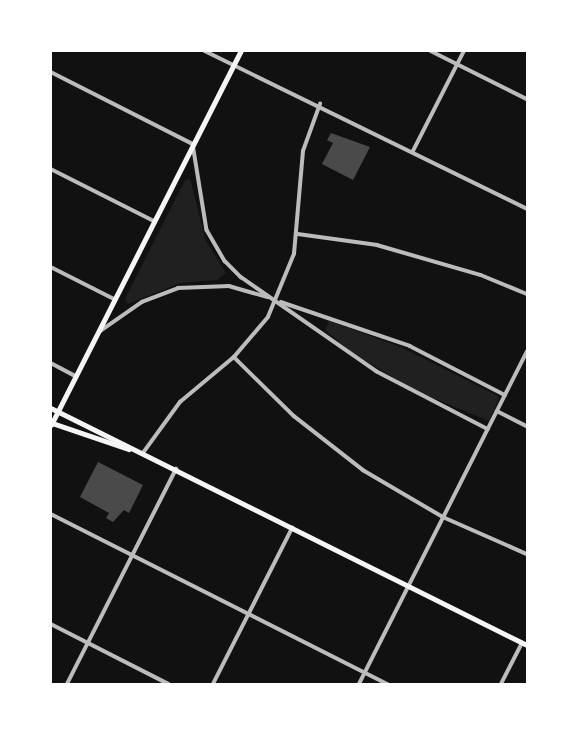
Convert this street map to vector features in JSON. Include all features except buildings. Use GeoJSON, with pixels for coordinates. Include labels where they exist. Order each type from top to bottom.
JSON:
{"type":"FeatureCollection","features":[{"type":"Feature","properties":{"kind":"main road"},"geometry":{"type":"LineString","coordinates":[[143,453],[51,424],[241,51]]}},
{"type":"Feature","properties":{"kind":"main road"},"geometry":{"type":"LineString","coordinates":[[51,408],[525,644]]}},
{"type":"Feature","properties":{"kind":"street"},"geometry":{"type":"LineString","coordinates":[[205,51],[235,62],[527,209]]}},
{"type":"Feature","properties":{"kind":"street"},"geometry":{"type":"LineString","coordinates":[[431,51],[527,99]]}},
{"type":"Feature","properties":{"kind":"street"},"geometry":{"type":"LineString","coordinates":[[413,151],[464,51]]}},
{"type":"Feature","properties":{"kind":"street"},"geometry":{"type":"LineString","coordinates":[[51,72],[193,144],[199,200],[212,242],[234,270],[376,371],[488,429]]}},
{"type":"Feature","properties":{"kind":"street"},"geometry":{"type":"LineString","coordinates":[[143,453],[180,402],[234,358],[260,328],[276,300],[298,234],[303,151],[320,104]]}},
{"type":"Feature","properties":{"kind":"street"},"geometry":{"type":"LineString","coordinates":[[51,169],[154,221]]}},
{"type":"Feature","properties":{"kind":"street"},"geometry":{"type":"LineString","coordinates":[[298,234],[377,245],[481,275],[527,294]]}},
{"type":"Feature","properties":{"kind":"street"},"geometry":{"type":"LineString","coordinates":[[51,267],[115,299]]}},
{"type":"Feature","properties":{"kind":"street"},"geometry":{"type":"LineString","coordinates":[[98,333],[142,302],[178,288],[229,286],[401,342],[505,395]]}},
{"type":"Feature","properties":{"kind":"street"},"geometry":{"type":"LineString","coordinates":[[359,684],[527,352]]}},
{"type":"Feature","properties":{"kind":"street"},"geometry":{"type":"LineString","coordinates":[[234,358],[275,400],[333,448],[443,517],[527,554]]}},
{"type":"Feature","properties":{"kind":"street"},"geometry":{"type":"LineString","coordinates":[[51,363],[75,376]]}},
{"type":"Feature","properties":{"kind":"street"},"geometry":{"type":"LineString","coordinates":[[497,411],[527,426]]}},
{"type":"Feature","properties":{"kind":"street"},"geometry":{"type":"LineString","coordinates":[[67,684],[176,470]]}},
{"type":"Feature","properties":{"kind":"street"},"geometry":{"type":"LineString","coordinates":[[51,514],[388,684]]}},
{"type":"Feature","properties":{"kind":"street"},"geometry":{"type":"LineString","coordinates":[[213,684],[292,528]]}},
{"type":"Feature","properties":{"kind":"street"},"geometry":{"type":"LineString","coordinates":[[51,624],[169,684]]}},
{"type":"Feature","properties":{"kind":"street"},"geometry":{"type":"LineString","coordinates":[[502,684],[525,644]]}},
{"type":"Feature","properties":{"kind":"shaded area"},"geometry":{"type":"Polygon","coordinates":[[[190,179],[206,241],[226,273],[217,280],[180,283],[128,304],[125,299],[185,180],[190,179]]]}},
{"type":"Feature","properties":{"kind":"shaded area"},"geometry":{"type":"Polygon","coordinates":[[[329,321],[401,347],[496,395],[499,398],[489,421],[416,391],[353,353],[325,330],[329,321]]]}}]}
